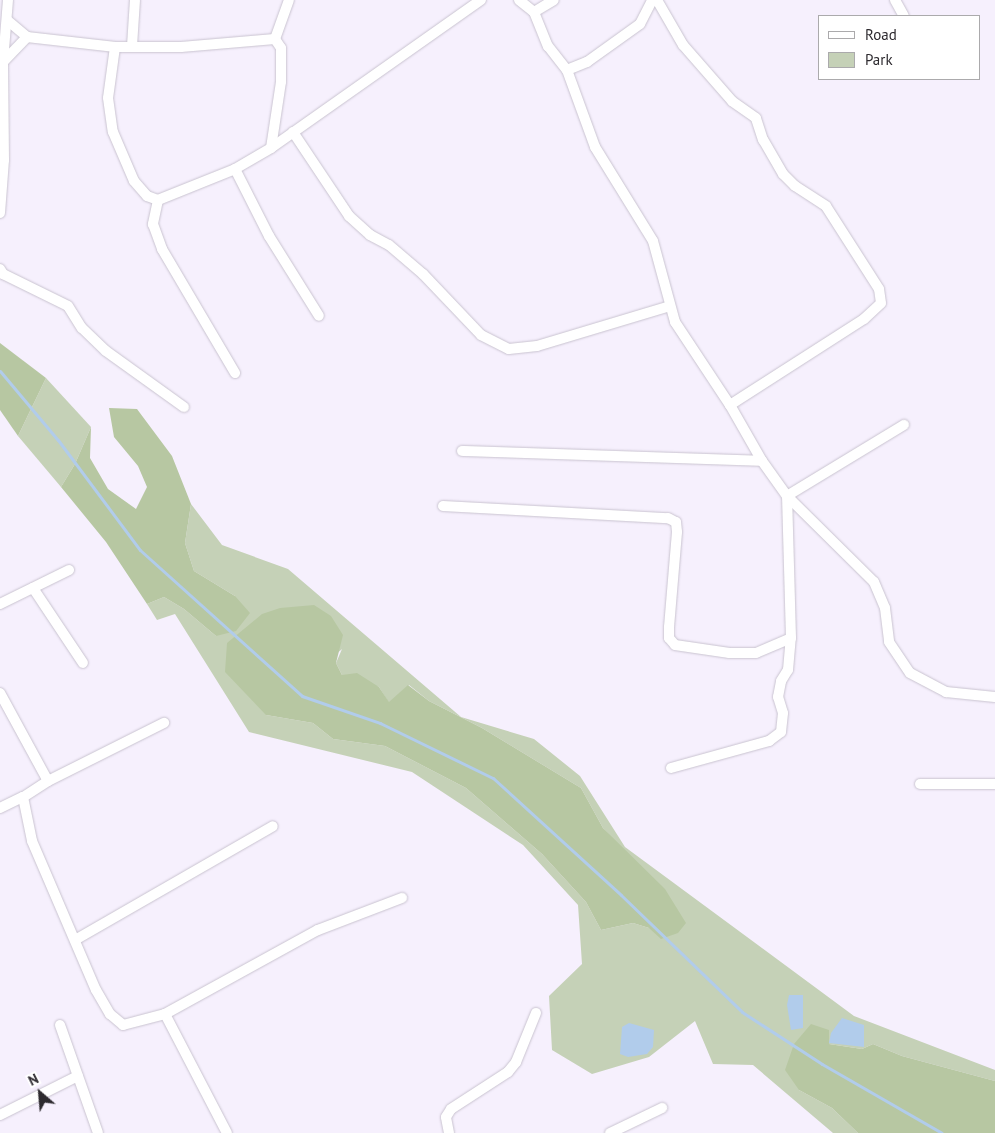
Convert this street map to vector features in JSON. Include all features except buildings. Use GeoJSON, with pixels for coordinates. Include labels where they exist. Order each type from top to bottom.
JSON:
{"type":"FeatureCollection","features":[{"type":"Feature","properties":{"kind":"street"},"geometry":{"type":"LineString","coordinates":[[0,214],[3,62],[8,0]]}},
{"type":"Feature","properties":{"kind":"street"},"geometry":{"type":"LineString","coordinates":[[132,46],[135,0]]}},
{"type":"Feature","properties":{"kind":"street"},"geometry":{"type":"LineString","coordinates":[[271,148],[282,82],[280,48],[275,39],[289,0]]}},
{"type":"Feature","properties":{"kind":"street"},"geometry":{"type":"LineString","coordinates":[[115,47],[108,98],[113,132],[134,181],[147,196],[158,200],[235,169],[271,148],[481,0]]}},
{"type":"Feature","properties":{"kind":"street"},"geometry":{"type":"LineString","coordinates":[[519,0],[534,12],[548,46],[567,70],[595,147],[653,241],[675,322],[730,405],[762,461],[787,496],[874,582],[885,608],[889,642],[910,673],[946,692],[995,697]]}},
{"type":"Feature","properties":{"kind":"street"},"geometry":{"type":"LineString","coordinates":[[534,12],[554,0]]}},
{"type":"Feature","properties":{"kind":"street"},"geometry":{"type":"LineString","coordinates":[[567,70],[587,62],[640,24],[652,0]]}},
{"type":"Feature","properties":{"kind":"street"},"geometry":{"type":"LineString","coordinates":[[657,0],[683,45],[732,101],[756,118],[763,140],[783,174],[795,186],[826,206],[879,289],[881,303],[864,319],[730,405]]}},
{"type":"Feature","properties":{"kind":"street"},"geometry":{"type":"LineString","coordinates":[[895,0],[903,15]]}},
{"type":"Feature","properties":{"kind":"street"},"geometry":{"type":"LineString","coordinates":[[7,20],[27,37],[115,47],[181,47],[275,39]]}},
{"type":"Feature","properties":{"kind":"street"},"geometry":{"type":"LineString","coordinates":[[3,62],[27,37]]}},
{"type":"Feature","properties":{"kind":"street"},"geometry":{"type":"LineString","coordinates":[[293,132],[349,216],[370,236],[389,245],[423,274],[481,335],[509,349],[537,346],[670,306]]}},
{"type":"Feature","properties":{"kind":"street"},"geometry":{"type":"LineString","coordinates":[[235,169],[269,236],[319,316]]}},
{"type":"Feature","properties":{"kind":"street"},"geometry":{"type":"LineString","coordinates":[[158,200],[153,224],[162,249],[235,373]]}},
{"type":"Feature","properties":{"kind":"street"},"geometry":{"type":"LineString","coordinates":[[0,269],[3,274],[68,306],[82,328],[106,352],[184,407]]}},
{"type":"Feature","properties":{"kind":"street"},"geometry":{"type":"LineString","coordinates":[[787,496],[904,425]]}},
{"type":"Feature","properties":{"kind":"street"},"geometry":{"type":"LineString","coordinates":[[462,452],[762,461]]}},
{"type":"Feature","properties":{"kind":"street"},"geometry":{"type":"LineString","coordinates":[[671,768],[769,740],[781,732],[783,713],[778,697],[781,681],[788,670],[791,638],[787,496]]}},
{"type":"Feature","properties":{"kind":"street"},"geometry":{"type":"LineString","coordinates":[[443,506],[668,518],[676,522],[677,532],[669,628],[669,638],[675,645],[729,653],[756,653],[791,638]]}},
{"type":"Feature","properties":{"kind":"street"},"geometry":{"type":"LineString","coordinates":[[0,604],[69,570]]}},
{"type":"Feature","properties":{"kind":"street"},"geometry":{"type":"LineString","coordinates":[[33,588],[83,663]]}},
{"type":"Feature","properties":{"kind":"street"},"geometry":{"type":"LineString","coordinates":[[0,693],[48,781]]}},
{"type":"Feature","properties":{"kind":"street"},"geometry":{"type":"LineString","coordinates":[[0,808],[23,797],[48,781],[164,723]]}},
{"type":"Feature","properties":{"kind":"street"},"geometry":{"type":"LineString","coordinates":[[920,784],[995,784]]}},
{"type":"Feature","properties":{"kind":"street"},"geometry":{"type":"LineString","coordinates":[[23,797],[32,841],[74,940],[110,1014],[123,1025],[165,1014],[318,930],[402,898]]}},
{"type":"Feature","properties":{"kind":"street"},"geometry":{"type":"LineString","coordinates":[[74,940],[273,826]]}},
{"type":"Feature","properties":{"kind":"street"},"geometry":{"type":"LineString","coordinates":[[449,1133],[446,1117],[451,1109],[508,1072],[516,1062],[536,1013]]}},
{"type":"Feature","properties":{"kind":"street"},"geometry":{"type":"LineString","coordinates":[[165,1014],[227,1133]]}},
{"type":"Feature","properties":{"kind":"street"},"geometry":{"type":"LineString","coordinates":[[60,1025],[98,1133]]}},
{"type":"Feature","properties":{"kind":"street"},"geometry":{"type":"LineString","coordinates":[[0,1115],[78,1076]]}},
{"type":"Feature","properties":{"kind":"street"},"geometry":{"type":"LineString","coordinates":[[610,1133],[662,1108]]}},
{"type":"Feature","properties":{"kind":"green space"},"geometry":{"type":"Polygon","coordinates":[[[0,343],[46,378],[18,436],[0,410],[0,343]]]}},
{"type":"Feature","properties":{"kind":"green space"},"geometry":{"type":"Polygon","coordinates":[[[46,378],[91,427],[75,464],[61,487],[18,436],[46,378]]]}},
{"type":"Feature","properties":{"kind":"green space"},"geometry":{"type":"Polygon","coordinates":[[[109,408],[137,409],[172,456],[191,504],[185,543],[194,571],[235,596],[250,613],[236,631],[216,636],[184,609],[164,597],[147,604],[106,542],[61,487],[75,464],[91,427],[90,458],[108,489],[136,509],[147,487],[138,466],[114,437],[109,408]]]}},
{"type":"Feature","properties":{"kind":"green space"},"geometry":{"type":"Polygon","coordinates":[[[191,504],[222,545],[288,569],[461,717],[534,739],[580,776],[625,847],[854,1016],[995,1070],[995,1081],[902,1056],[873,1044],[862,1049],[829,1044],[799,1090],[832,1108],[858,1133],[833,1133],[753,1065],[713,1064],[695,1021],[649,1057],[592,1074],[552,1050],[549,996],[582,964],[578,905],[523,845],[412,772],[249,732],[175,614],[157,620],[147,604],[164,597],[184,609],[216,636],[235,596],[194,571],[185,543],[191,504]],[[342,649],[266,715],[313,723],[333,739],[385,746],[466,788],[542,854],[586,902],[601,930],[633,923],[649,928],[627,854],[603,828],[581,788],[482,728],[429,701],[409,685],[389,703],[379,687],[342,675],[336,663],[342,649]]]}},
{"type":"Feature","properties":{"kind":"green space"},"geometry":{"type":"Polygon","coordinates":[[[314,605],[331,616],[343,635],[336,663],[342,675],[357,673],[379,687],[389,702],[408,685],[429,701],[482,728],[581,788],[603,828],[665,889],[686,923],[678,933],[661,939],[649,928],[633,923],[601,930],[586,902],[542,854],[466,788],[385,746],[333,739],[313,723],[266,715],[225,672],[227,643],[262,614],[280,608],[314,605]]]}},
{"type":"Feature","properties":{"kind":"green space"},"geometry":{"type":"Polygon","coordinates":[[[811,1024],[829,1030],[829,1044],[862,1049],[873,1044],[902,1056],[995,1081],[995,1133],[858,1133],[832,1108],[799,1090],[785,1070],[794,1044],[811,1024]]]}},
{"type":"Feature","properties":{"kind":"water"},"geometry":{"type":"Polygon","coordinates":[[[789,995],[803,995],[803,1028],[791,1030],[787,1005],[789,995]]]}},
{"type":"Feature","properties":{"kind":"water"},"geometry":{"type":"Polygon","coordinates":[[[842,1018],[864,1025],[864,1047],[829,1043],[831,1033],[842,1018]]]}},
{"type":"Feature","properties":{"kind":"water"},"geometry":{"type":"Polygon","coordinates":[[[629,1023],[654,1030],[653,1047],[647,1054],[628,1057],[620,1054],[622,1027],[629,1023]]]}},
{"type":"Feature","properties":{"kind":"waterway"},"geometry":{"type":"LineString","coordinates":[[0,371],[58,440],[140,550],[302,696],[380,723],[493,778],[621,895],[742,1012],[822,1064],[942,1133]]}}]}
